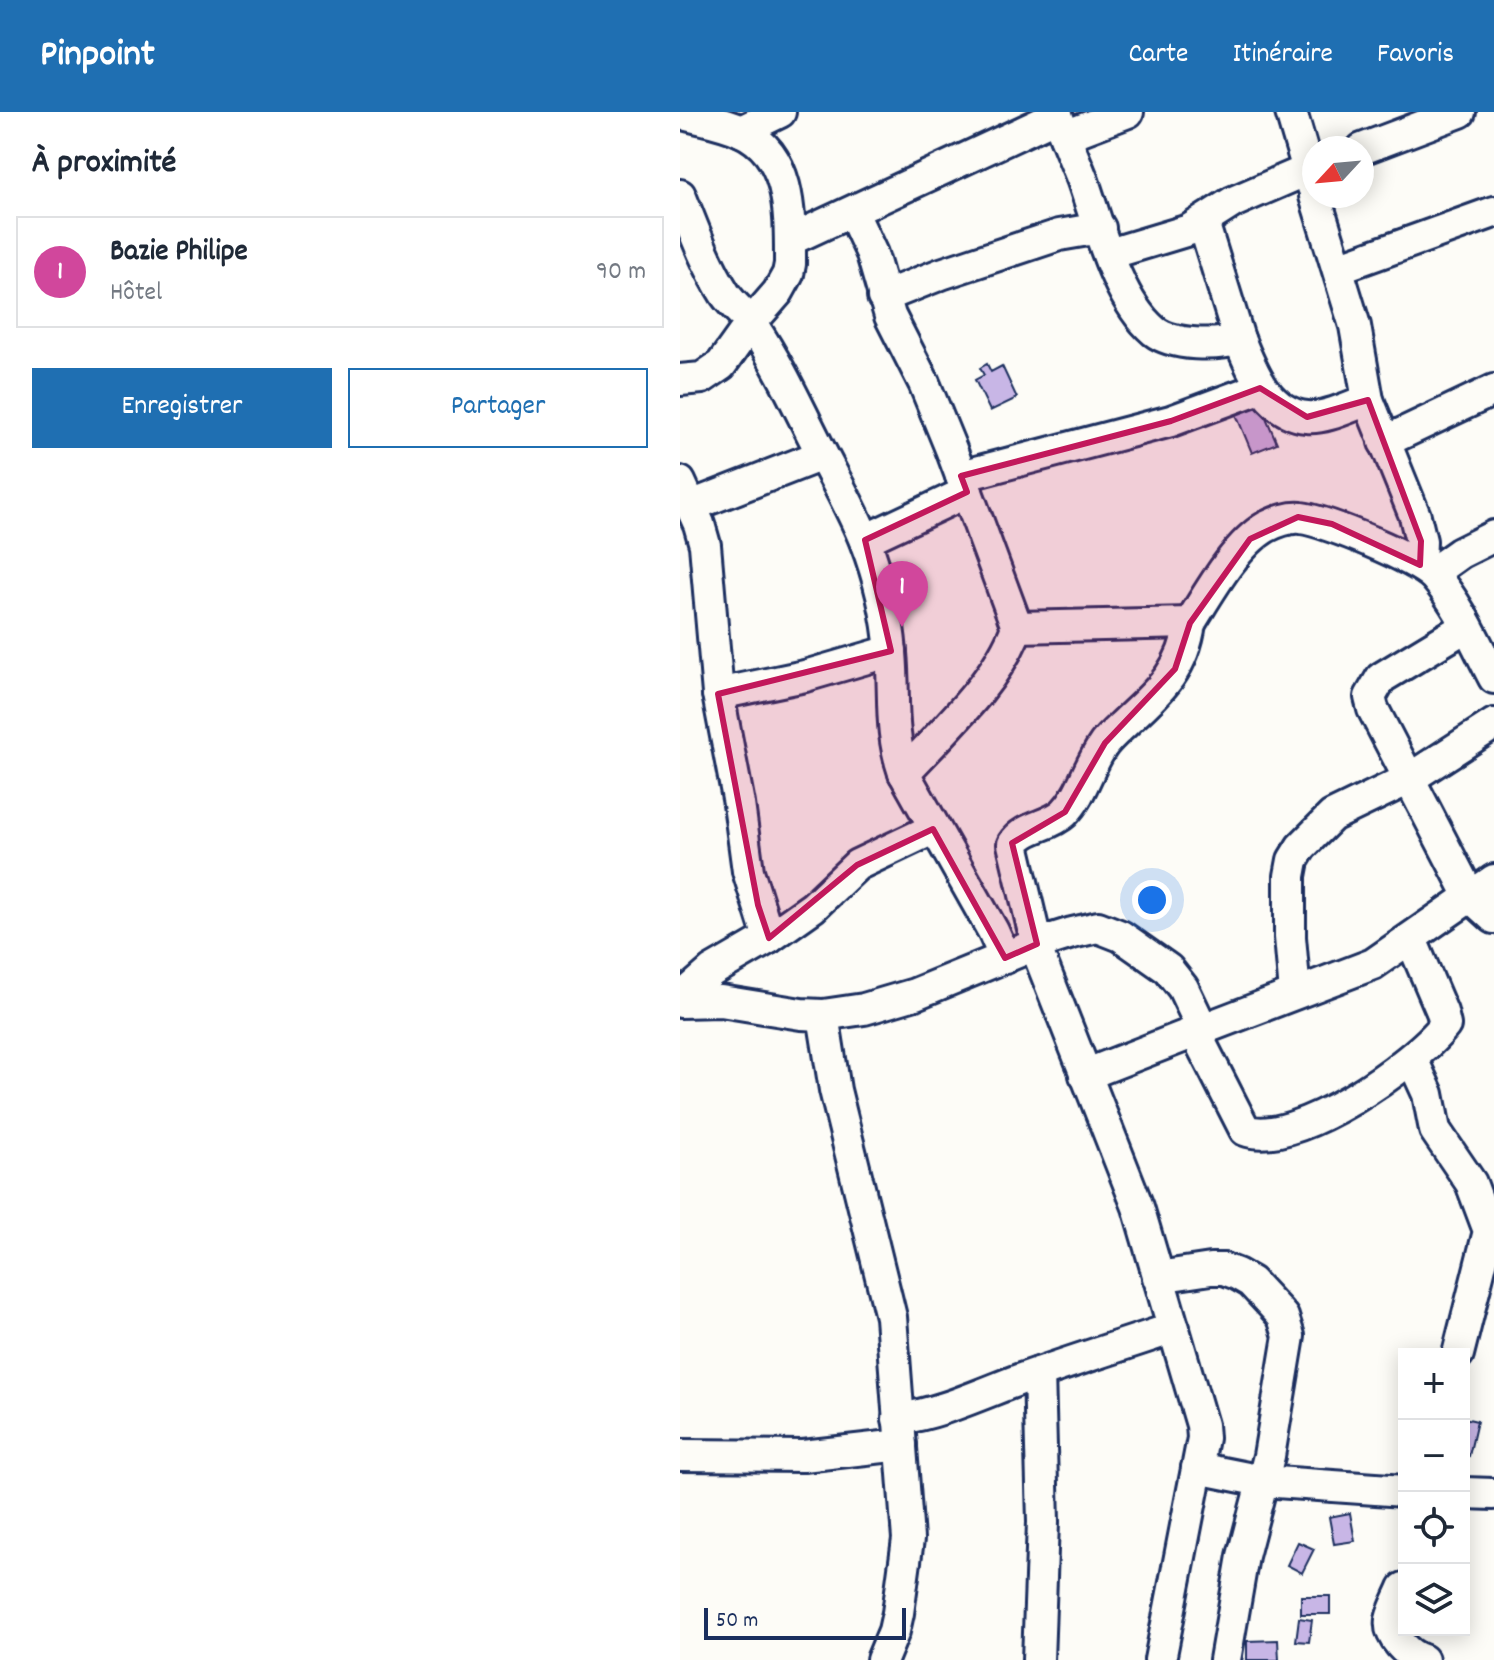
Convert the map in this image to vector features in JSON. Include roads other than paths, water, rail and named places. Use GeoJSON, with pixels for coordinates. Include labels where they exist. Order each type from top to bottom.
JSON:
{"type":"FeatureCollection","features":[{"type":"Feature","properties":{"kind":"street"},"geometry":{"type":"LineString","coordinates":[[741,131],[780,112]]}},
{"type":"Feature","properties":{"kind":"street"},"geometry":{"type":"LineString","coordinates":[[790,240],[1059,122],[1128,112]]}},
{"type":"Feature","properties":{"kind":"street"},"geometry":{"type":"LineString","coordinates":[[1291,112],[1302,146]]}},
{"type":"Feature","properties":{"kind":"street"},"geometry":{"type":"LineString","coordinates":[[1374,144],[1460,112]]}},
{"type":"Feature","properties":{"kind":"street"},"geometry":{"type":"LineString","coordinates":[[680,113],[741,131],[765,147],[776,164],[786,190],[790,240],[790,264],[785,283],[718,368],[702,378],[680,380]]}},
{"type":"Feature","properties":{"kind":"street"},"geometry":{"type":"LineString","coordinates":[[1059,122],[1131,304],[1156,333],[1180,341],[1215,345],[1239,339]]}},
{"type":"Feature","properties":{"kind":"street"},"geometry":{"type":"LineString","coordinates":[[883,297],[941,274],[1059,235],[1104,241],[1189,230],[1233,202],[1302,184]]}},
{"type":"Feature","properties":{"kind":"street"},"geometry":{"type":"LineString","coordinates":[[680,195],[702,250],[724,292],[751,323],[779,369],[865,540],[885,606],[891,651],[892,724],[904,773],[993,931],[1005,958]]}},
{"type":"Feature","properties":{"kind":"street"},"geometry":{"type":"LineString","coordinates":[[1321,208],[1355,326],[1368,400],[1415,516],[1426,569]]}},
{"type":"Feature","properties":{"kind":"street"},"geometry":{"type":"LineString","coordinates":[[1338,268],[1494,212]]}},
{"type":"Feature","properties":{"kind":"street"},"geometry":{"type":"LineString","coordinates":[[853,213],[872,254],[883,297],[924,383],[1017,627],[999,663],[904,773]]}},
{"type":"Feature","properties":{"kind":"street"},"geometry":{"type":"LineString","coordinates":[[1203,222],[1239,339],[1260,388],[1277,403],[1307,417],[1368,400]]}},
{"type":"Feature","properties":{"kind":"street"},"geometry":{"type":"LineString","coordinates":[[865,540],[964,484],[1171,421],[1260,388]]}},
{"type":"Feature","properties":{"kind":"street"},"geometry":{"type":"LineString","coordinates":[[1384,442],[1494,390]]}},
{"type":"Feature","properties":{"kind":"street"},"geometry":{"type":"LineString","coordinates":[[769,938],[748,871],[718,694],[709,565],[703,535],[686,494],[822,455]]}},
{"type":"Feature","properties":{"kind":"street"},"geometry":{"type":"LineString","coordinates":[[1160,1660],[1204,1432],[1138,1207],[1037,944],[1013,844],[1022,833],[1056,820],[1065,812],[1105,743],[1151,699],[1175,669],[1187,645],[1190,623],[1241,549],[1263,529],[1288,519],[1298,517],[1332,524],[1426,569],[1447,592],[1494,678]]}},
{"type":"Feature","properties":{"kind":"street"},"geometry":{"type":"LineString","coordinates":[[1426,569],[1494,536]]}},
{"type":"Feature","properties":{"kind":"street"},"geometry":{"type":"LineString","coordinates":[[1017,627],[1190,623]]}},
{"type":"Feature","properties":{"kind":"street"},"geometry":{"type":"LineString","coordinates":[[1467,626],[1381,678],[1370,697],[1373,709],[1409,779],[1482,888],[1494,918]]}},
{"type":"Feature","properties":{"kind":"street"},"geometry":{"type":"LineString","coordinates":[[718,694],[805,676],[891,651]]}},
{"type":"Feature","properties":{"kind":"street"},"geometry":{"type":"LineString","coordinates":[[1295,993],[1290,937],[1290,876],[1296,854],[1326,820],[1409,779],[1494,724]]}},
{"type":"Feature","properties":{"kind":"street"},"geometry":{"type":"LineString","coordinates":[[680,1001],[712,971],[769,938],[813,907],[857,865],[933,829]]}},
{"type":"Feature","properties":{"kind":"street"},"geometry":{"type":"LineString","coordinates":[[1085,1075],[1373,964],[1482,888]]}},
{"type":"Feature","properties":{"kind":"street"},"geometry":{"type":"LineString","coordinates":[[680,1001],[721,1001],[823,1015],[864,1009],[915,994],[1037,944],[1089,928],[1107,929],[1162,964],[1175,977],[1243,1129],[1254,1134],[1316,1119],[1363,1094],[1412,1059],[1445,1025],[1411,939]]}},
{"type":"Feature","properties":{"kind":"street"},"geometry":{"type":"LineString","coordinates":[[823,1015],[835,1090],[891,1317],[908,1539],[894,1631],[882,1660]]}},
{"type":"Feature","properties":{"kind":"street"},"geometry":{"type":"LineString","coordinates":[[1412,1059],[1428,1094],[1435,1130],[1471,1183],[1484,1212],[1489,1236],[1488,1259],[1460,1348]]}},
{"type":"Feature","properties":{"kind":"street"},"geometry":{"type":"LineString","coordinates":[[1158,1277],[1224,1269],[1251,1282],[1283,1317],[1289,1339],[1269,1456],[1243,1556],[1225,1660]]}},
{"type":"Feature","properties":{"kind":"street"},"geometry":{"type":"LineString","coordinates":[[680,1455],[803,1456],[899,1432],[924,1415],[1174,1328]]}},
{"type":"Feature","properties":{"kind":"street"},"geometry":{"type":"LineString","coordinates":[[1038,1660],[1043,1522],[1039,1373]]}},
{"type":"Feature","properties":{"kind":"street"},"geometry":{"type":"LineString","coordinates":[[1197,1468],[1262,1481],[1398,1491]]}},
{"type":"Feature","properties":{"kind":"street"},"geometry":{"type":"LineString","coordinates":[[1470,1493],[1494,1494]]}},
{"type":"Feature","properties":{"kind":"street"},"geometry":{"type":"LineString","coordinates":[[1398,1603],[1391,1628],[1403,1648],[1423,1660]]}},
{"type":"Feature","properties":{"kind":"place","name":"Bazie Philipe"},"geometry":{"type":"Point","coordinates":[902,627]}}]}
